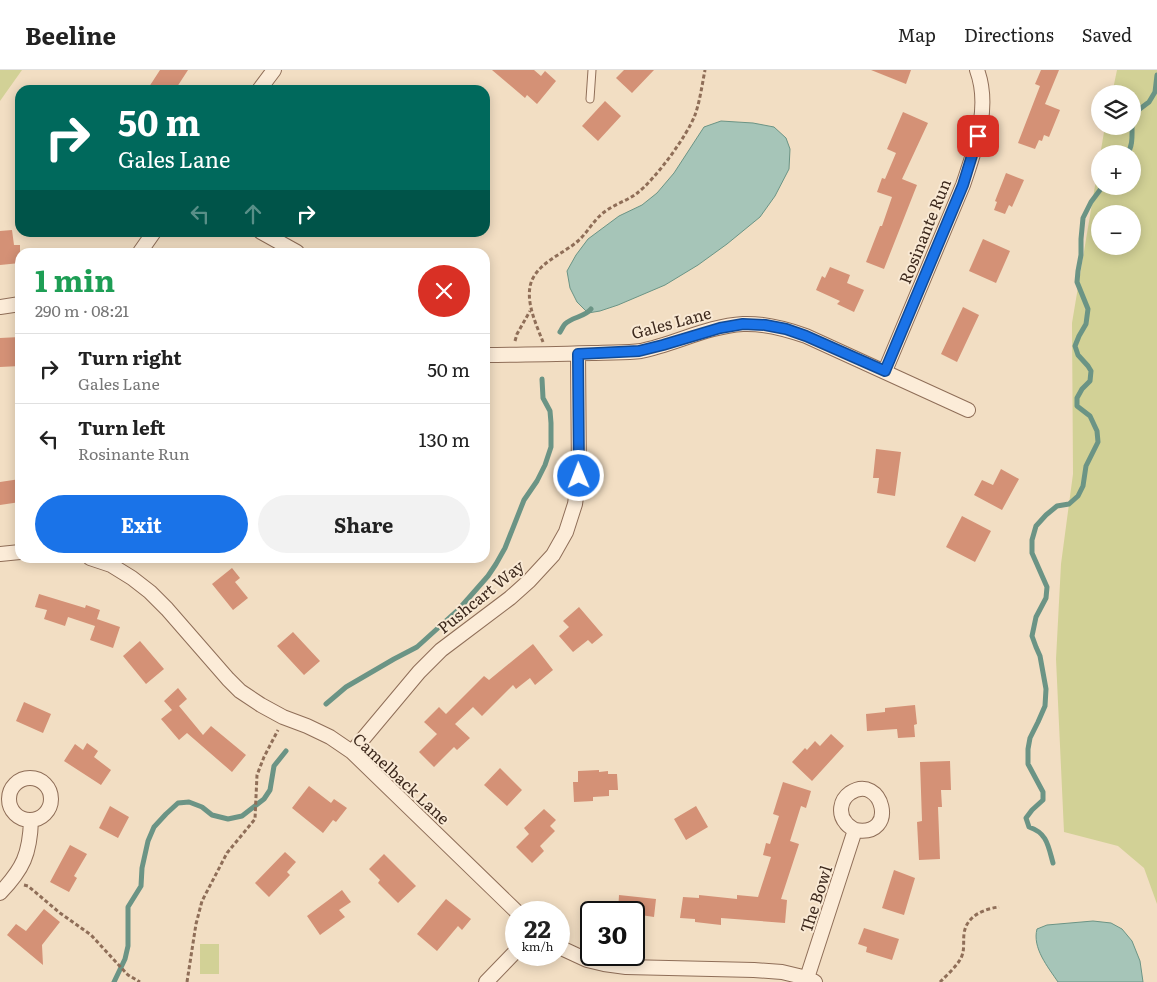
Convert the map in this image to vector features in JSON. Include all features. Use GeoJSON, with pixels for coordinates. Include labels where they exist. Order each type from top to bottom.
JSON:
{"type":"FeatureCollection","features":[{"type":"Feature","properties":{"kind":"street"},"geometry":{"type":"LineString","coordinates":[[263,85],[274,70]]}},
{"type":"Feature","properties":{"kind":"street","name":"Rosinante Run"},"geometry":{"type":"LineString","coordinates":[[885,371],[963,185],[973,155],[981,117],[982,96],[977,70]]}},
{"type":"Feature","properties":{"kind":"street"},"geometry":{"type":"LineString","coordinates":[[143,248],[150,237]]}},
{"type":"Feature","properties":{"kind":"street"},"geometry":{"type":"LineString","coordinates":[[270,237],[290,248]]}},
{"type":"Feature","properties":{"kind":"street"},"geometry":{"type":"LineString","coordinates":[[0,307],[15,305]]}},
{"type":"Feature","properties":{"kind":"street","name":"Gales Lane"},"geometry":{"type":"LineString","coordinates":[[490,355],[548,355],[639,351],[720,328],[743,324],[765,325],[786,329],[806,336],[968,410]]}},
{"type":"Feature","properties":{"kind":"street","name":"Pushcart Way"},"geometry":{"type":"LineString","coordinates":[[352,752],[419,672],[441,650],[510,598],[553,556],[566,532],[575,504],[579,476],[578,354]]}},
{"type":"Feature","properties":{"kind":"street"},"geometry":{"type":"LineString","coordinates":[[0,554],[15,552]]}},
{"type":"Feature","properties":{"kind":"street","name":"Camelback Lane"},"geometry":{"type":"LineString","coordinates":[[105,563],[144,587],[167,609],[240,691],[284,717],[330,737],[352,752],[506,901]]}},
{"type":"Feature","properties":{"kind":"street"},"geometry":{"type":"LineString","coordinates":[[0,893],[11,881],[27,853],[31,838],[31,820]]}},
{"type":"Feature","properties":{"kind":"street","name":"The Bowl"},"geometry":{"type":"LineString","coordinates":[[812,980],[855,830]]}},
{"type":"Feature","properties":{"kind":"street"},"geometry":{"type":"LineString","coordinates":[[570,952],[587,960],[618,966],[782,972],[812,980]]}},
{"type":"Feature","properties":{"kind":"street"},"geometry":{"type":"LineString","coordinates":[[486,982],[505,962]]}},
{"type":"Feature","properties":{"kind":"lane"},"geometry":{"type":"LineString","coordinates":[[590,99],[592,70]]}},
{"type":"Feature","properties":{"kind":"path"},"geometry":{"type":"LineString","coordinates":[[548,355],[530,310],[531,281],[539,268],[579,240],[604,212],[636,194],[651,181],[684,134],[694,115],[705,70]]}},
{"type":"Feature","properties":{"kind":"path"},"geometry":{"type":"LineString","coordinates":[[511,355],[516,334],[530,310]]}},
{"type":"Feature","properties":{"kind":"path"},"geometry":{"type":"LineString","coordinates":[[187,982],[196,924],[202,901],[227,853],[255,819],[257,774],[284,717]]}},
{"type":"Feature","properties":{"kind":"path"},"geometry":{"type":"LineString","coordinates":[[11,881],[28,886],[60,913],[91,934],[128,975],[140,982]]}},
{"type":"Feature","properties":{"kind":"path"},"geometry":{"type":"LineString","coordinates":[[940,982],[961,958],[965,944],[964,934],[970,920],[976,914],[999,907]]}},
{"type":"Feature","properties":{"kind":"shaded area"},"geometry":{"type":"Polygon","coordinates":[[[0,70],[22,70],[0,101],[0,70]]]}},
{"type":"Feature","properties":{"kind":"shaded area"},"geometry":{"type":"Polygon","coordinates":[[[1117,70],[1157,70],[1157,904],[1144,868],[1118,846],[1064,832],[1056,659],[1061,564],[1073,474],[1072,323],[1091,210],[1091,255],[1141,255],[1141,205],[1092,205],[1093,195],[1141,195],[1141,145],[1102,145],[1103,135],[1141,135],[1141,85],[1114,85],[1117,70]]]}},
{"type":"Feature","properties":{"kind":"shaded area"},"geometry":{"type":"Polygon","coordinates":[[[721,121],[753,123],[774,127],[786,138],[790,149],[789,169],[775,196],[760,217],[698,265],[665,285],[618,305],[588,313],[577,302],[570,288],[567,271],[576,255],[588,239],[619,216],[642,205],[657,193],[674,173],[704,127],[721,121]]]}},
{"type":"Feature","properties":{"kind":"shaded area"},"geometry":{"type":"Polygon","coordinates":[[[1093,921],[1111,923],[1122,929],[1132,941],[1140,961],[1143,982],[1058,982],[1039,950],[1036,936],[1037,929],[1047,925],[1093,921]]]}},
{"type":"Feature","properties":{"kind":"shaded area"},"geometry":{"type":"Polygon","coordinates":[[[200,944],[219,944],[219,974],[200,974],[200,944]]]}},
{"type":"Feature","properties":{"kind":"building"},"geometry":{"type":"Polygon","coordinates":[[[160,70],[188,70],[178,85],[150,85],[160,70]]]}},
{"type":"Feature","properties":{"kind":"building"},"geometry":{"type":"Polygon","coordinates":[[[492,70],[534,70],[541,76],[545,71],[556,81],[537,104],[527,95],[525,98],[492,70]]]}},
{"type":"Feature","properties":{"kind":"building"},"geometry":{"type":"Polygon","coordinates":[[[624,70],[654,70],[632,93],[616,78],[624,70]]]}},
{"type":"Feature","properties":{"kind":"building"},"geometry":{"type":"Polygon","coordinates":[[[871,70],[911,70],[906,84],[871,70]]]}},
{"type":"Feature","properties":{"kind":"building"},"geometry":{"type":"Polygon","coordinates":[[[1041,70],[1059,70],[1045,104],[1060,110],[1049,137],[1044,135],[1042,141],[1039,140],[1035,149],[1018,143],[1040,86],[1035,84],[1041,70]]]}},
{"type":"Feature","properties":{"kind":"building"},"geometry":{"type":"Polygon","coordinates":[[[605,101],[621,116],[598,141],[582,126],[605,101]]]}},
{"type":"Feature","properties":{"kind":"building"},"geometry":{"type":"Polygon","coordinates":[[[903,112],[928,123],[902,179],[917,185],[884,269],[866,262],[892,197],[877,192],[882,178],[885,179],[896,153],[887,149],[903,112]]]}},
{"type":"Feature","properties":{"kind":"building"},"geometry":{"type":"Polygon","coordinates":[[[1006,173],[1024,180],[1012,207],[1009,205],[1005,214],[994,210],[997,202],[995,201],[1006,173]]]}},
{"type":"Feature","properties":{"kind":"building"},"geometry":{"type":"Polygon","coordinates":[[[12,230],[14,245],[20,245],[20,248],[15,248],[15,264],[0,265],[0,231],[12,230]]]}},
{"type":"Feature","properties":{"kind":"building"},"geometry":{"type":"Polygon","coordinates":[[[983,239],[1010,251],[996,283],[969,271],[983,239]]]}},
{"type":"Feature","properties":{"kind":"building"},"geometry":{"type":"Polygon","coordinates":[[[830,267],[850,275],[847,283],[864,290],[854,312],[837,304],[840,301],[816,290],[822,276],[825,278],[830,267]]]}},
{"type":"Feature","properties":{"kind":"building"},"geometry":{"type":"Polygon","coordinates":[[[963,307],[979,315],[957,362],[941,354],[963,307]]]}},
{"type":"Feature","properties":{"kind":"building"},"geometry":{"type":"Polygon","coordinates":[[[15,337],[15,366],[0,367],[0,338],[15,337]]]}},
{"type":"Feature","properties":{"kind":"building"},"geometry":{"type":"Polygon","coordinates":[[[876,449],[901,452],[895,496],[877,493],[879,478],[873,478],[876,449]]]}},
{"type":"Feature","properties":{"kind":"building"},"geometry":{"type":"Polygon","coordinates":[[[1001,469],[1019,479],[1002,510],[974,495],[982,480],[993,485],[1001,469]]]}},
{"type":"Feature","properties":{"kind":"building"},"geometry":{"type":"Polygon","coordinates":[[[15,480],[15,503],[0,505],[0,482],[15,480]]]}},
{"type":"Feature","properties":{"kind":"building"},"geometry":{"type":"Polygon","coordinates":[[[962,516],[991,531],[975,562],[946,547],[962,516]]]}},
{"type":"Feature","properties":{"kind":"building"},"geometry":{"type":"Polygon","coordinates":[[[232,568],[240,578],[235,582],[248,598],[233,610],[212,584],[232,568]]]}},
{"type":"Feature","properties":{"kind":"building"},"geometry":{"type":"Polygon","coordinates":[[[39,594],[85,608],[86,605],[100,610],[97,619],[120,627],[113,648],[90,640],[95,626],[68,617],[65,626],[44,619],[47,610],[35,607],[39,594]]]}},
{"type":"Feature","properties":{"kind":"building"},"geometry":{"type":"Polygon","coordinates":[[[579,607],[603,635],[592,644],[588,640],[573,652],[559,636],[569,627],[563,621],[579,607]]]}},
{"type":"Feature","properties":{"kind":"building"},"geometry":{"type":"Polygon","coordinates":[[[293,632],[320,661],[304,675],[277,646],[293,632]]]}},
{"type":"Feature","properties":{"kind":"building"},"geometry":{"type":"Polygon","coordinates":[[[140,641],[164,669],[146,684],[123,656],[140,641]]]}},
{"type":"Feature","properties":{"kind":"building"},"geometry":{"type":"Polygon","coordinates":[[[533,644],[553,670],[535,685],[530,678],[516,689],[513,685],[482,716],[473,707],[455,724],[470,738],[457,750],[454,747],[434,767],[419,752],[437,734],[424,722],[439,707],[446,714],[484,676],[489,680],[533,644]]]}},
{"type":"Feature","properties":{"kind":"building"},"geometry":{"type":"Polygon","coordinates":[[[178,688],[187,699],[179,706],[203,735],[211,726],[246,755],[232,772],[187,733],[179,740],[161,719],[172,710],[164,701],[178,688]]]}},
{"type":"Feature","properties":{"kind":"building"},"geometry":{"type":"Polygon","coordinates":[[[24,702],[51,714],[43,733],[16,721],[24,702]]]}},
{"type":"Feature","properties":{"kind":"building"},"geometry":{"type":"Polygon","coordinates":[[[915,705],[917,724],[914,725],[915,737],[898,738],[897,729],[867,731],[866,714],[885,712],[885,708],[915,705]]]}},
{"type":"Feature","properties":{"kind":"building"},"geometry":{"type":"Polygon","coordinates":[[[831,734],[844,746],[812,781],[792,762],[805,748],[807,750],[815,741],[820,746],[831,734]]]}},
{"type":"Feature","properties":{"kind":"building"},"geometry":{"type":"Polygon","coordinates":[[[87,743],[98,751],[94,757],[111,770],[101,785],[64,761],[75,744],[83,750],[87,743]]]}},
{"type":"Feature","properties":{"kind":"building"},"geometry":{"type":"Polygon","coordinates":[[[950,761],[951,790],[941,790],[942,807],[938,807],[940,859],[919,860],[917,822],[922,821],[920,762],[950,761]]]}},
{"type":"Feature","properties":{"kind":"building"},"geometry":{"type":"Polygon","coordinates":[[[500,768],[522,790],[507,806],[484,785],[500,768]]]}},
{"type":"Feature","properties":{"kind":"building"},"geometry":{"type":"Polygon","coordinates":[[[599,770],[599,772],[608,771],[608,774],[617,774],[618,790],[609,790],[609,796],[593,797],[593,801],[574,802],[573,782],[578,782],[578,771],[599,770]]]}},
{"type":"Feature","properties":{"kind":"building"},"geometry":{"type":"Polygon","coordinates":[[[783,782],[811,791],[806,808],[801,806],[790,841],[799,844],[781,899],[787,900],[785,923],[721,918],[721,925],[695,922],[695,919],[680,918],[683,897],[699,898],[699,895],[737,899],[737,895],[758,897],[771,857],[763,855],[766,843],[770,844],[779,816],[773,814],[783,782]]]}},
{"type":"Feature","properties":{"kind":"building"},"geometry":{"type":"Polygon","coordinates":[[[309,786],[331,803],[334,799],[347,808],[336,822],[333,820],[323,833],[292,808],[309,786]]]}},
{"type":"Feature","properties":{"kind":"building"},"geometry":{"type":"Polygon","coordinates":[[[110,806],[129,817],[118,838],[99,828],[110,806]]]}},
{"type":"Feature","properties":{"kind":"building"},"geometry":{"type":"Polygon","coordinates":[[[696,806],[708,827],[686,840],[674,819],[696,806]]]}},
{"type":"Feature","properties":{"kind":"building"},"geometry":{"type":"Polygon","coordinates":[[[544,809],[556,820],[550,826],[555,831],[540,846],[544,851],[532,863],[516,847],[529,834],[524,828],[544,809]]]}},
{"type":"Feature","properties":{"kind":"building"},"geometry":{"type":"Polygon","coordinates":[[[70,845],[87,854],[74,876],[77,878],[69,892],[50,882],[70,845]]]}},
{"type":"Feature","properties":{"kind":"building"},"geometry":{"type":"Polygon","coordinates":[[[285,852],[296,862],[287,872],[290,875],[269,897],[255,883],[285,852]]]}},
{"type":"Feature","properties":{"kind":"building"},"geometry":{"type":"Polygon","coordinates":[[[384,854],[416,886],[398,903],[378,883],[380,880],[369,869],[384,854]]]}},
{"type":"Feature","properties":{"kind":"building"},"geometry":{"type":"Polygon","coordinates":[[[894,870],[915,878],[904,915],[882,908],[894,870]]]}},
{"type":"Feature","properties":{"kind":"building"},"geometry":{"type":"Polygon","coordinates":[[[342,890],[351,902],[339,910],[345,917],[320,935],[307,916],[342,890]]]}},
{"type":"Feature","properties":{"kind":"building"},"geometry":{"type":"Polygon","coordinates":[[[619,895],[656,899],[654,917],[645,916],[645,901],[619,901],[619,895]]]}},
{"type":"Feature","properties":{"kind":"building"},"geometry":{"type":"Polygon","coordinates":[[[446,899],[471,919],[462,930],[458,926],[437,951],[417,934],[446,899]]]}},
{"type":"Feature","properties":{"kind":"building"},"geometry":{"type":"Polygon","coordinates":[[[44,909],[60,922],[42,945],[43,965],[7,935],[16,924],[26,931],[44,909]]]}},
{"type":"Feature","properties":{"kind":"building"},"geometry":{"type":"Polygon","coordinates":[[[864,928],[899,939],[892,960],[866,952],[867,947],[858,944],[864,928]]]}},
{"type":"Feature","properties":{"kind":"waterway"},"geometry":{"type":"LineString","coordinates":[[1141,108],[1149,102],[1155,92],[1157,75]]}},
{"type":"Feature","properties":{"kind":"waterway"},"geometry":{"type":"LineString","coordinates":[[1131,145],[1132,135]]}},
{"type":"Feature","properties":{"kind":"waterway"},"geometry":{"type":"LineString","coordinates":[[1053,863],[1046,841],[1040,833],[1029,827],[1026,818],[1043,800],[1043,792],[1028,764],[1028,749],[1030,738],[1045,706],[1046,689],[1040,656],[1032,636],[1036,617],[1046,598],[1047,587],[1032,553],[1032,540],[1036,526],[1046,515],[1057,506],[1069,504],[1078,496],[1083,486],[1086,466],[1098,442],[1097,431],[1090,416],[1077,406],[1077,398],[1090,381],[1091,371],[1078,355],[1075,346],[1086,324],[1088,309],[1077,282],[1083,218],[1096,195]]}},
{"type":"Feature","properties":{"kind":"waterway"},"geometry":{"type":"LineString","coordinates":[[560,332],[568,322],[591,309]]}},
{"type":"Feature","properties":{"kind":"waterway"},"geometry":{"type":"LineString","coordinates":[[326,704],[346,687],[417,647],[459,609],[496,564],[505,548],[524,500],[545,465],[551,447],[550,411],[543,398],[542,379]]}},
{"type":"Feature","properties":{"kind":"waterway"},"geometry":{"type":"LineString","coordinates":[[114,982],[125,959],[128,946],[128,907],[141,886],[142,868],[148,841],[154,827],[178,803],[189,802],[202,807],[212,815],[228,819],[242,816],[264,799],[270,790],[274,766],[286,751]]}},
{"type":"Feature","properties":{"kind":"route"},"geometry":{"type":"LineString","coordinates":[[579,476],[578,354],[639,351],[720,328],[743,324],[765,325],[786,329],[806,336],[885,371],[963,185],[978,136]]}}]}
